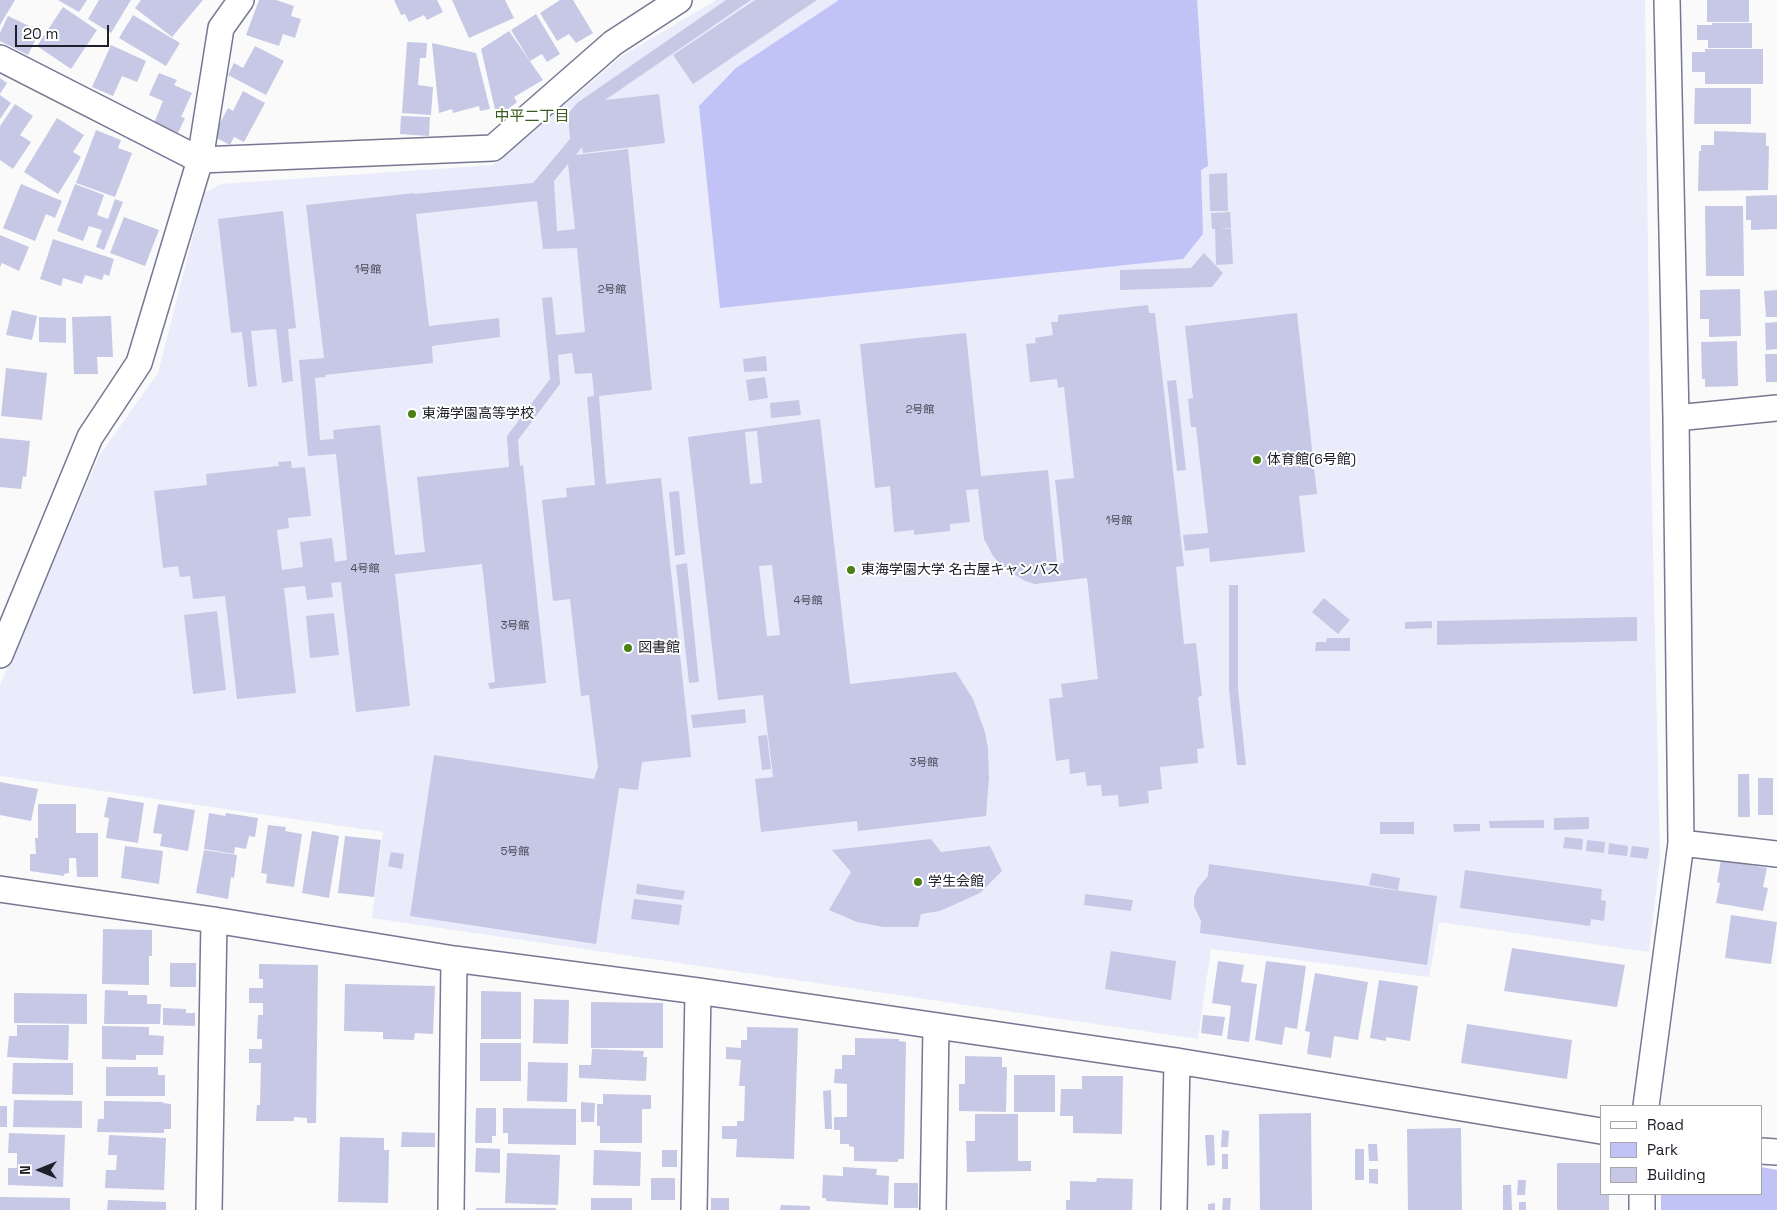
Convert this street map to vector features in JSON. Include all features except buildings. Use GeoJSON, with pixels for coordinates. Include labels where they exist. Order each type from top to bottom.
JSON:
{"type":"FeatureCollection","features":[{"type":"Feature","properties":{"kind":"street"},"geometry":{"type":"LineString","coordinates":[[0,654],[90,437],[139,363],[200,160],[221,28],[241,0]]}},
{"type":"Feature","properties":{"kind":"street"},"geometry":{"type":"LineString","coordinates":[[0,58],[200,160],[493,148],[613,42],[679,0]]}},
{"type":"Feature","properties":{"kind":"street"},"geometry":{"type":"LineString","coordinates":[[1646,1105],[1681,843],[1676,418],[1667,0]]}},
{"type":"Feature","properties":{"kind":"street"},"geometry":{"type":"LineString","coordinates":[[1676,418],[1777,408]]}},
{"type":"Feature","properties":{"kind":"street"},"geometry":{"type":"LineString","coordinates":[[1681,843],[1777,854]]}},
{"type":"Feature","properties":{"kind":"street"},"geometry":{"type":"LineString","coordinates":[[0,889],[214,920],[454,959],[698,991],[1177,1061],[1600,1131]]}},
{"type":"Feature","properties":{"kind":"street"},"geometry":{"type":"LineString","coordinates":[[209,1210],[214,920]]}},
{"type":"Feature","properties":{"kind":"street"},"geometry":{"type":"LineString","coordinates":[[451,1210],[454,959]]}},
{"type":"Feature","properties":{"kind":"street"},"geometry":{"type":"LineString","coordinates":[[694,1210],[698,991]]}},
{"type":"Feature","properties":{"kind":"street"},"geometry":{"type":"LineString","coordinates":[[933,1210],[936,1026]]}},
{"type":"Feature","properties":{"kind":"street"},"geometry":{"type":"LineString","coordinates":[[1174,1210],[1177,1061]]}},
{"type":"Feature","properties":{"kind":"street"},"geometry":{"type":"LineString","coordinates":[[1762,1151],[1777,1152]]}},
{"type":"Feature","properties":{"kind":"street"},"geometry":{"type":"LineString","coordinates":[[1642,1195],[1642,1210]]}},
{"type":"Feature","properties":{"kind":"shaded area","name":"東海学園大学 名古屋キャンパス"},"geometry":{"type":"Polygon","coordinates":[[[716,0],[1645,0],[1650,416],[1660,859],[1649,952],[1439,922],[1429,977],[1211,949],[1198,1039],[372,918],[383,832],[0,776],[0,685],[99,456],[158,373],[204,193],[221,184],[493,165],[622,56],[716,0]]]}},
{"type":"Feature","properties":{"kind":"green space"},"geometry":{"type":"Polygon","coordinates":[[[839,0],[1197,0],[1208,166],[1201,170],[1203,234],[1183,259],[720,308],[699,106],[736,68],[839,0]]]}},
{"type":"Feature","properties":{"kind":"green space"},"geometry":{"type":"Polygon","coordinates":[[[1762,1167],[1777,1170],[1777,1210],[1661,1210],[1661,1195],[1762,1195],[1762,1167]]]}},
{"type":"Feature","properties":{"kind":"place","name":"東海学園高等学校"},"geometry":{"type":"Point","coordinates":[412,414]}},
{"type":"Feature","properties":{"kind":"place","name":"体育館(6号館)"},"geometry":{"type":"Point","coordinates":[1257,460]}},
{"type":"Feature","properties":{"kind":"place","name":"東海学園大学 名古屋キャンパス"},"geometry":{"type":"Point","coordinates":[851,570]}},
{"type":"Feature","properties":{"kind":"place","name":"図書館"},"geometry":{"type":"Point","coordinates":[628,648]}},
{"type":"Feature","properties":{"kind":"place","name":"学生会館"},"geometry":{"type":"Point","coordinates":[918,882]}},
{"type":"Feature","properties":{"kind":"district","name":"中平二丁目"},"geometry":{"type":"Point","coordinates":[532,117]}}]}
